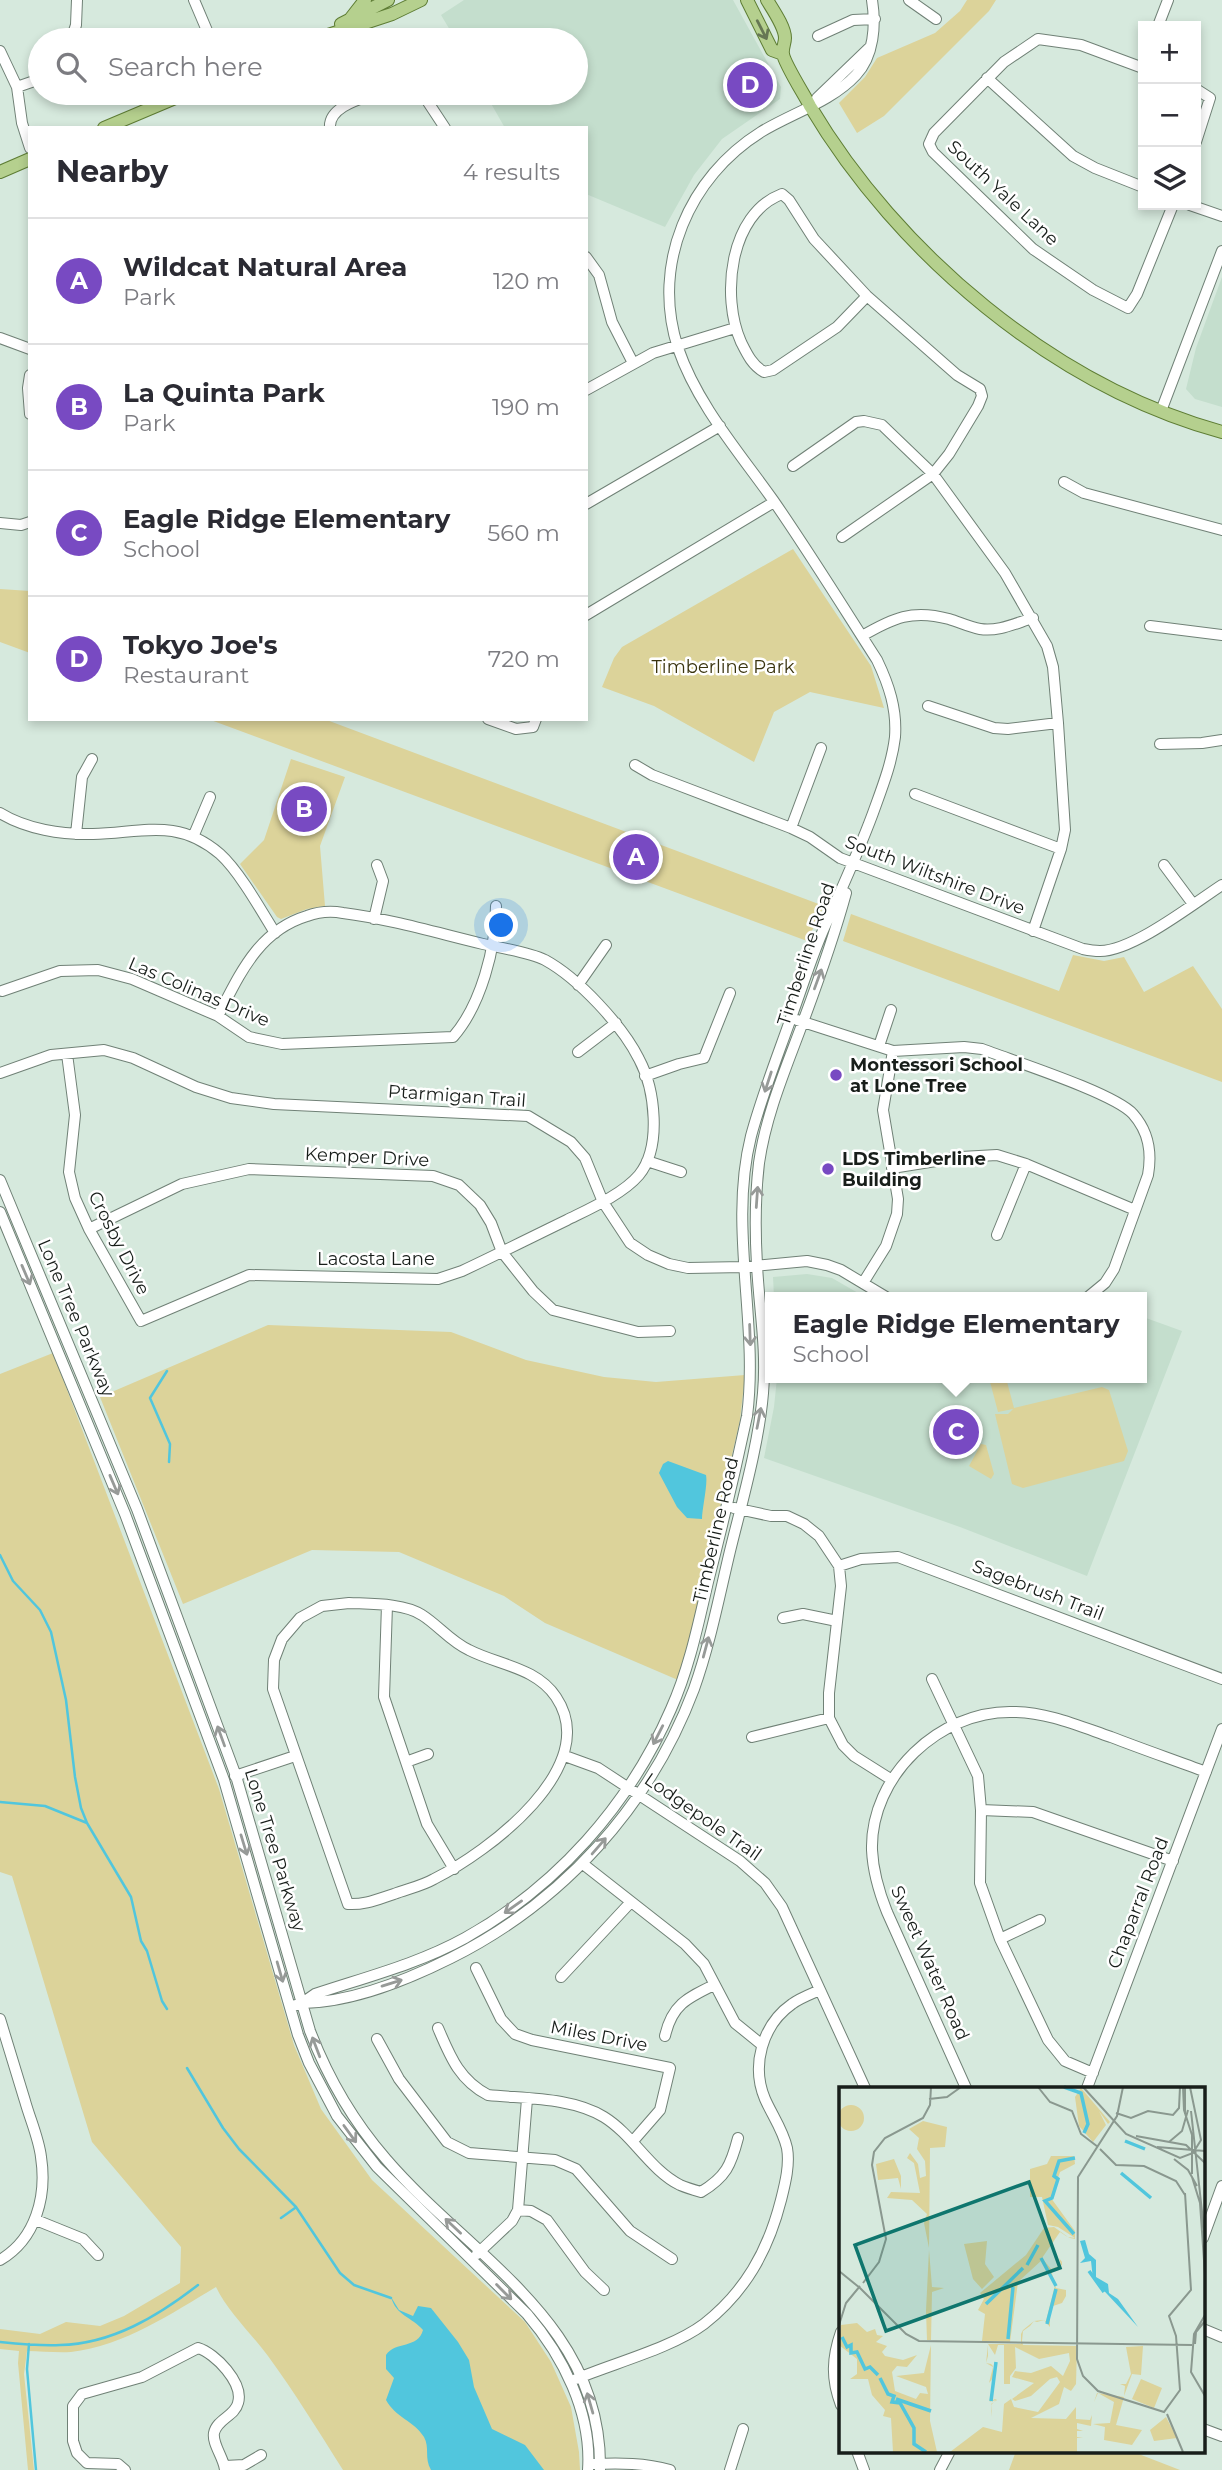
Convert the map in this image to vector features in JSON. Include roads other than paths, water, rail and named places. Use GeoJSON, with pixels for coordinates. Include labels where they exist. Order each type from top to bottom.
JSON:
{"type":"FeatureCollection","features":[{"type":"Feature","properties":{"kind":"main road"},"geometry":{"type":"LineString","coordinates":[[348,21],[365,0]]}},
{"type":"Feature","properties":{"kind":"main road"},"geometry":{"type":"LineString","coordinates":[[335,28],[388,0]]}},
{"type":"Feature","properties":{"kind":"main road"},"geometry":{"type":"LineString","coordinates":[[349,28],[392,14],[421,0]]}},
{"type":"Feature","properties":{"kind":"main road"},"geometry":{"type":"LineString","coordinates":[[747,0],[772,50],[783,54]]}},
{"type":"Feature","properties":{"kind":"main road"},"geometry":{"type":"LineString","coordinates":[[767,0],[786,36],[783,54],[810,105],[844,158],[892,220],[918,248],[972,296],[1046,351],[1121,393],[1161,411],[1222,432]]}},
{"type":"Feature","properties":{"kind":"main road"},"geometry":{"type":"LineString","coordinates":[[109,126],[159,105]]}},
{"type":"Feature","properties":{"kind":"main road"},"geometry":{"type":"LineString","coordinates":[[0,172],[28,160]]}},
{"type":"Feature","properties":{"kind":"street"},"geometry":{"type":"LineString","coordinates":[[75,28],[76,0]]}},
{"type":"Feature","properties":{"kind":"street"},"geometry":{"type":"LineString","coordinates":[[194,0],[206,28]]}},
{"type":"Feature","properties":{"kind":"street"},"geometry":{"type":"LineString","coordinates":[[818,36],[853,20],[875,19],[872,0]]}},
{"type":"Feature","properties":{"kind":"street"},"geometry":{"type":"LineString","coordinates":[[909,0],[936,19]]}},
{"type":"Feature","properties":{"kind":"street"},"geometry":{"type":"LineString","coordinates":[[1160,21],[1168,0]]}},
{"type":"Feature","properties":{"kind":"street","name":"Timberline Road"},"geometry":{"type":"LineString","coordinates":[[302,2003],[316,1994],[368,1978],[441,1950],[511,1909],[574,1856],[607,1817],[656,1740],[682,1682],[695,1639],[727,1506],[750,1392],[750,1325],[742,1219],[746,1162],[758,1110],[824,929],[854,864],[886,778],[895,721],[888,683],[877,660],[774,502],[720,426],[689,374],[677,345],[670,288],[673,257],[681,228],[697,193],[712,173],[761,132],[810,105],[870,47],[875,19]]}},
{"type":"Feature","properties":{"kind":"street"},"geometry":{"type":"LineString","coordinates":[[1138,65],[1081,44],[1038,39],[1004,62],[987,78],[1073,156],[1138,185]]}},
{"type":"Feature","properties":{"kind":"street"},"geometry":{"type":"LineString","coordinates":[[0,51],[17,88],[22,123],[28,142]]}},
{"type":"Feature","properties":{"kind":"street","name":"South Yale Lane"},"geometry":{"type":"LineString","coordinates":[[987,78],[934,133],[929,144],[933,152],[1033,249],[1093,290],[1128,308],[1138,294],[1171,210]]}},
{"type":"Feature","properties":{"kind":"street"},"geometry":{"type":"LineString","coordinates":[[17,88],[28,84]]}},
{"type":"Feature","properties":{"kind":"street"},"geometry":{"type":"LineString","coordinates":[[1201,92],[1210,98],[1201,126]]}},
{"type":"Feature","properties":{"kind":"street"},"geometry":{"type":"LineString","coordinates":[[330,126],[329,120],[335,111],[348,105]]}},
{"type":"Feature","properties":{"kind":"street"},"geometry":{"type":"LineString","coordinates":[[430,105],[444,126]]}},
{"type":"Feature","properties":{"kind":"street"},"geometry":{"type":"LineString","coordinates":[[842,537],[933,474],[949,454],[982,396],[980,389],[948,367],[867,296],[814,239],[789,200],[782,194],[773,197],[742,235],[730,290],[735,328],[749,359],[764,372],[773,370],[837,327],[867,296]]}},
{"type":"Feature","properties":{"kind":"street"},"geometry":{"type":"LineString","coordinates":[[1201,209],[1222,216]]}},
{"type":"Feature","properties":{"kind":"street"},"geometry":{"type":"LineString","coordinates":[[1161,411],[1222,251]]}},
{"type":"Feature","properties":{"kind":"street"},"geometry":{"type":"LineString","coordinates":[[588,260],[599,275],[612,322],[633,363]]}},
{"type":"Feature","properties":{"kind":"street"},"geometry":{"type":"LineString","coordinates":[[588,389],[653,353],[735,328]]}},
{"type":"Feature","properties":{"kind":"street"},"geometry":{"type":"LineString","coordinates":[[0,338],[28,348]]}},
{"type":"Feature","properties":{"kind":"street"},"geometry":{"type":"LineString","coordinates":[[793,466],[856,422],[882,425],[933,474],[1005,573],[1047,646],[1053,667],[1066,808],[1065,830],[1033,931]]}},
{"type":"Feature","properties":{"kind":"street"},"geometry":{"type":"LineString","coordinates":[[588,503],[720,426]]}},
{"type":"Feature","properties":{"kind":"street"},"geometry":{"type":"LineString","coordinates":[[1064,482],[1084,493],[1222,530]]}},
{"type":"Feature","properties":{"kind":"street"},"geometry":{"type":"LineString","coordinates":[[588,614],[774,502]]}},
{"type":"Feature","properties":{"kind":"street"},"geometry":{"type":"LineString","coordinates":[[0,523],[22,525],[28,523]]}},
{"type":"Feature","properties":{"kind":"street"},"geometry":{"type":"LineString","coordinates":[[862,636],[896,618],[912,614],[947,619],[981,629],[998,629],[1032,618]]}},
{"type":"Feature","properties":{"kind":"street"},"geometry":{"type":"LineString","coordinates":[[1150,626],[1222,635]]}},
{"type":"Feature","properties":{"kind":"street"},"geometry":{"type":"LineString","coordinates":[[928,706],[993,728],[1058,723]]}},
{"type":"Feature","properties":{"kind":"street"},"geometry":{"type":"LineString","coordinates":[[494,721],[516,729],[533,727],[535,721]]}},
{"type":"Feature","properties":{"kind":"street"},"geometry":{"type":"LineString","coordinates":[[1160,744],[1222,740]]}},
{"type":"Feature","properties":{"kind":"street"},"geometry":{"type":"LineString","coordinates":[[792,828],[821,748]]}},
{"type":"Feature","properties":{"kind":"street"},"geometry":{"type":"LineString","coordinates":[[76,834],[82,777],[92,760]]}},
{"type":"Feature","properties":{"kind":"street","name":"South Wiltshire Drive"},"geometry":{"type":"LineString","coordinates":[[635,765],[652,775],[792,828],[810,837],[828,852],[854,864],[1083,949],[1100,951],[1119,948],[1139,939],[1222,885]]}},
{"type":"Feature","properties":{"kind":"street"},"geometry":{"type":"LineString","coordinates":[[915,794],[1061,849]]}},
{"type":"Feature","properties":{"kind":"street"},"geometry":{"type":"LineString","coordinates":[[193,838],[210,797]]}},
{"type":"Feature","properties":{"kind":"street"},"geometry":{"type":"LineString","coordinates":[[0,813],[32,827],[76,834],[149,828],[171,830],[193,838],[209,846],[230,865],[275,933]]}},
{"type":"Feature","properties":{"kind":"street","name":"Timberline Road"},"geometry":{"type":"LineString","coordinates":[[290,2007],[334,2000],[397,1983],[494,1935],[510,1924],[583,1864],[640,1794],[668,1746],[695,1686],[706,1650],[740,1509],[763,1395],[764,1345],[757,1265],[757,1191],[764,1138],[778,1088],[835,933],[854,864]]}},
{"type":"Feature","properties":{"kind":"street"},"geometry":{"type":"LineString","coordinates":[[374,919],[383,881],[377,865]]}},
{"type":"Feature","properties":{"kind":"street"},"geometry":{"type":"LineString","coordinates":[[1164,865],[1193,904]]}},
{"type":"Feature","properties":{"kind":"street"},"geometry":{"type":"LineString","coordinates":[[491,946],[496,923],[496,906]]}},
{"type":"Feature","properties":{"kind":"street"},"geometry":{"type":"LineString","coordinates":[[218,1016],[256,948],[275,933],[306,916],[341,912],[544,959],[578,985],[616,1023],[640,1060],[655,1128],[647,1161],[681,1172]]}},
{"type":"Feature","properties":{"kind":"street","name":"Las Colinas Drive"},"geometry":{"type":"LineString","coordinates":[[2,991],[60,971],[98,970],[132,979],[218,1016],[249,1037],[282,1044],[453,1037],[475,1005],[491,946]]}},
{"type":"Feature","properties":{"kind":"street"},"geometry":{"type":"LineString","coordinates":[[578,985],[606,946]]}},
{"type":"Feature","properties":{"kind":"street"},"geometry":{"type":"LineString","coordinates":[[645,1076],[704,1058],[730,993]]}},
{"type":"Feature","properties":{"kind":"street"},"geometry":{"type":"LineString","coordinates":[[879,1046],[891,1010]]}},
{"type":"Feature","properties":{"kind":"street"},"geometry":{"type":"LineString","coordinates":[[792,1018],[893,1051],[964,1047],[982,1049],[1100,1094],[1124,1107],[1141,1125],[1148,1140],[1150,1160],[1142,1192],[1114,1269],[1105,1283],[1094,1292]]}},
{"type":"Feature","properties":{"kind":"street"},"geometry":{"type":"LineString","coordinates":[[578,1052],[616,1023]]}},
{"type":"Feature","properties":{"kind":"street","name":"Ptarmigan Trail"},"geometry":{"type":"LineString","coordinates":[[0,1073],[51,1055],[104,1051],[133,1058],[196,1087],[231,1098],[274,1104],[528,1116],[571,1142],[584,1158],[603,1202],[630,1243],[648,1255],[688,1268],[744,1267],[807,1261],[842,1270],[878,1292]]}},
{"type":"Feature","properties":{"kind":"street"},"geometry":{"type":"LineString","coordinates":[[863,1283],[893,1230],[898,1199],[883,1110],[893,1051]]}},
{"type":"Feature","properties":{"kind":"street","name":"Crosby Drive"},"geometry":{"type":"LineString","coordinates":[[67,1054],[75,1115],[69,1172],[75,1198],[141,1321]]}},
{"type":"Feature","properties":{"kind":"street"},"geometry":{"type":"LineString","coordinates":[[892,1168],[985,1154],[997,1155],[1026,1164],[1135,1210]]}},
{"type":"Feature","properties":{"kind":"street","name":"Lacosta Lane"},"geometry":{"type":"LineString","coordinates":[[141,1321],[249,1275],[439,1279],[462,1271],[603,1202],[638,1176],[647,1161]]}},
{"type":"Feature","properties":{"kind":"street"},"geometry":{"type":"LineString","coordinates":[[998,1236],[1026,1164]]}},
{"type":"Feature","properties":{"kind":"street","name":"Kemper Drive"},"geometry":{"type":"LineString","coordinates":[[89,1228],[182,1184],[249,1169],[433,1176],[459,1185],[480,1205],[491,1223],[502,1252],[533,1291],[553,1310],[638,1332],[670,1331]]}},
{"type":"Feature","properties":{"kind":"street","name":"Lone Tree Parkway"},"geometry":{"type":"LineString","coordinates":[[0,1180],[137,1509],[230,1777],[321,2058],[363,2131],[405,2180],[549,2320],[582,2376],[595,2418],[594,2467]]}},
{"type":"Feature","properties":{"kind":"street","name":"Lone Tree Parkway"},"geometry":{"type":"LineString","coordinates":[[0,1212],[230,1777],[290,2007],[309,2063],[337,2116],[397,2189],[539,2328],[561,2361],[570,2381],[594,2467]]}},
{"type":"Feature","properties":{"kind":"street"},"geometry":{"type":"LineString","coordinates":[[727,1506],[771,1516],[788,1516],[804,1524],[819,1536],[839,1566],[841,1586],[829,1693],[829,1717],[843,1745],[854,1756],[892,1780]]}},
{"type":"Feature","properties":{"kind":"street","name":"Sagebrush Trail"},"geometry":{"type":"LineString","coordinates":[[839,1566],[861,1559],[898,1557],[1222,1679]]}},
{"type":"Feature","properties":{"kind":"street"},"geometry":{"type":"LineString","coordinates":[[349,1602],[387,1605],[420,1613],[467,1650],[522,1670],[541,1681],[556,1697],[565,1716],[568,1740],[565,1756],[548,1789],[494,1841],[454,1869],[431,1881],[361,1905],[348,1904],[295,1756],[273,1689],[274,1660],[282,1639],[300,1618],[322,1606],[349,1602]]}},
{"type":"Feature","properties":{"kind":"street"},"geometry":{"type":"LineString","coordinates":[[387,1605],[384,1698],[427,1824],[454,1869]]}},
{"type":"Feature","properties":{"kind":"street"},"geometry":{"type":"LineString","coordinates":[[783,1618],[803,1614],[837,1621]]}},
{"type":"Feature","properties":{"kind":"street"},"geometry":{"type":"LineString","coordinates":[[932,1679],[978,1776],[981,1810],[980,1882],[1000,1939],[1048,2040],[1065,2061],[1093,2073]]}},
{"type":"Feature","properties":{"kind":"street","name":"Sweet Water Road"},"geometry":{"type":"LineString","coordinates":[[967,2087],[876,1883],[872,1849],[874,1832],[882,1799],[905,1761],[954,1724],[982,1715],[1013,1712],[1045,1715],[1206,1772]]}},
{"type":"Feature","properties":{"kind":"street"},"geometry":{"type":"LineString","coordinates":[[752,1737],[829,1717]]}},
{"type":"Feature","properties":{"kind":"street","name":"Chaparral Road"},"geometry":{"type":"LineString","coordinates":[[1087,2087],[1222,1729]]}},
{"type":"Feature","properties":{"kind":"street"},"geometry":{"type":"LineString","coordinates":[[406,1762],[428,1754]]}},
{"type":"Feature","properties":{"kind":"street"},"geometry":{"type":"LineString","coordinates":[[230,1777],[295,1756]]}},
{"type":"Feature","properties":{"kind":"street","name":"Lodgepole Trail"},"geometry":{"type":"LineString","coordinates":[[565,1756],[598,1768],[628,1786],[740,1861],[765,1883],[782,1907],[865,2087]]}},
{"type":"Feature","properties":{"kind":"street"},"geometry":{"type":"LineString","coordinates":[[981,1810],[1033,1812],[1172,1861]]}},
{"type":"Feature","properties":{"kind":"street"},"geometry":{"type":"LineString","coordinates":[[583,1864],[685,1944],[704,1964],[735,2023],[761,2044]]}},
{"type":"Feature","properties":{"kind":"street"},"geometry":{"type":"LineString","coordinates":[[561,1977],[630,1903]]}},
{"type":"Feature","properties":{"kind":"street"},"geometry":{"type":"LineString","coordinates":[[1000,1939],[1040,1920]]}},
{"type":"Feature","properties":{"kind":"street","name":"Miles Drive"},"geometry":{"type":"LineString","coordinates":[[476,1968],[501,2018],[515,2034],[531,2040],[670,2068],[660,2110],[634,2141]]}},
{"type":"Feature","properties":{"kind":"street"},"geometry":{"type":"LineString","coordinates":[[665,2036],[669,2017],[687,1997],[714,1985]]}},
{"type":"Feature","properties":{"kind":"street"},"geometry":{"type":"LineString","coordinates":[[570,2381],[671,2341],[702,2325],[733,2298],[758,2262],[774,2227],[788,2162],[782,2134],[764,2096],[758,2067],[761,2044],[779,2015],[792,2004],[820,1990]]}},
{"type":"Feature","properties":{"kind":"street"},"geometry":{"type":"LineString","coordinates":[[0,2019],[41,2155],[43,2180],[36,2220],[23,2239],[0,2260]]}},
{"type":"Feature","properties":{"kind":"street"},"geometry":{"type":"LineString","coordinates":[[438,2028],[452,2059],[469,2083],[488,2095],[574,2104],[604,2117],[634,2141],[664,2173],[680,2184],[701,2192],[718,2182],[731,2163],[738,2138]]}},
{"type":"Feature","properties":{"kind":"street"},"geometry":{"type":"LineString","coordinates":[[377,2039],[399,2080],[447,2142],[468,2153],[555,2160],[576,2169],[630,2231],[672,2259]]}},
{"type":"Feature","properties":{"kind":"street"},"geometry":{"type":"LineString","coordinates":[[471,2260],[512,2221],[518,2210],[527,2099]]}},
{"type":"Feature","properties":{"kind":"street"},"geometry":{"type":"LineString","coordinates":[[1204,2235],[1222,2186]]}},
{"type":"Feature","properties":{"kind":"street"},"geometry":{"type":"LineString","coordinates":[[518,2210],[531,2211],[547,2220],[584,2272],[604,2290]]}},
{"type":"Feature","properties":{"kind":"street"},"geometry":{"type":"LineString","coordinates":[[36,2220],[83,2239],[98,2255]]}},
{"type":"Feature","properties":{"kind":"street"},"geometry":{"type":"LineString","coordinates":[[1204,2329],[1222,2337]]}},
{"type":"Feature","properties":{"kind":"street"},"geometry":{"type":"LineString","coordinates":[[839,2339],[832,2372],[839,2398]]}},
{"type":"Feature","properties":{"kind":"street"},"geometry":{"type":"LineString","coordinates":[[125,2470],[118,2463],[87,2463],[77,2453],[73,2441],[73,2406],[82,2394],[142,2377],[198,2348],[214,2355],[238,2389],[239,2402],[214,2431],[225,2468],[257,2461]]}},
{"type":"Feature","properties":{"kind":"street"},"geometry":{"type":"LineString","coordinates":[[730,2470],[743,2429]]}},
{"type":"Feature","properties":{"kind":"street"},"geometry":{"type":"LineString","coordinates":[[1204,2429],[1222,2436]]}},
{"type":"Feature","properties":{"kind":"street"},"geometry":{"type":"LineString","coordinates":[[857,2452],[864,2470]]}},
{"type":"Feature","properties":{"kind":"street"},"geometry":{"type":"LineString","coordinates":[[940,2470],[949,2452]]}},
{"type":"Feature","properties":{"kind":"street"},"geometry":{"type":"LineString","coordinates":[[594,2467],[651,2465],[670,2470]]}},
{"type":"Feature","properties":{"kind":"water"},"geometry":{"type":"Polygon","coordinates":[[[668,1461],[706,1475],[702,1519],[687,1518],[677,1507],[659,1473],[663,1464],[668,1461]]]}},
{"type":"Feature","properties":{"kind":"water"},"geometry":{"type":"Polygon","coordinates":[[[391,2297],[399,2310],[413,2316],[418,2306],[431,2308],[469,2360],[474,2387],[492,2429],[525,2445],[544,2470],[431,2470],[424,2437],[394,2411],[386,2400],[394,2378],[386,2369],[386,2355],[395,2348],[416,2340],[423,2330],[400,2312],[391,2297]]]}},
{"type":"Feature","properties":{"kind":"waterway"},"geometry":{"type":"LineString","coordinates":[[167,1371],[150,1398],[170,1444],[169,1462]]}},
{"type":"Feature","properties":{"kind":"waterway"},"geometry":{"type":"LineString","coordinates":[[0,1555],[13,1581],[40,1610],[51,1632],[66,1700],[81,1808],[87,1823],[131,1897],[141,1941],[167,2009]]}},
{"type":"Feature","properties":{"kind":"waterway"},"geometry":{"type":"LineString","coordinates":[[0,1802],[45,1806],[87,1823]]}},
{"type":"Feature","properties":{"kind":"waterway"},"geometry":{"type":"LineString","coordinates":[[187,2068],[223,2128],[239,2149],[296,2207],[340,2273],[354,2285],[391,2298]]}},
{"type":"Feature","properties":{"kind":"waterway"},"geometry":{"type":"LineString","coordinates":[[281,2218],[295,2208]]}},
{"type":"Feature","properties":{"kind":"waterway"},"geometry":{"type":"LineString","coordinates":[[0,2342],[52,2345],[98,2340],[134,2326],[198,2285]]}},
{"type":"Feature","properties":{"kind":"waterway"},"geometry":{"type":"LineString","coordinates":[[29,2344],[27,2369],[36,2470]]}},
{"type":"Feature","properties":{"kind":"place","name":"Tokyo Joe's"},"geometry":{"type":"Point","coordinates":[750,85]}},
{"type":"Feature","properties":{"kind":"place","name":"La Quinta Park"},"geometry":{"type":"Point","coordinates":[304,809]}},
{"type":"Feature","properties":{"kind":"place","name":"Wildcat Natural Area"},"geometry":{"type":"Point","coordinates":[636,857]}},
{"type":"Feature","properties":{"kind":"place","name":"Montessori School at Lone Tree"},"geometry":{"type":"Point","coordinates":[836,1075]}},
{"type":"Feature","properties":{"kind":"place","name":"LDS Timberline Building"},"geometry":{"type":"Point","coordinates":[828,1169]}},
{"type":"Feature","properties":{"kind":"place","name":"Eagle Ridge Elementary"},"geometry":{"type":"Point","coordinates":[956,1432]}},
{"type":"Feature","properties":{"kind":"park label","name":"Timberline Park"},"geometry":{"type":"Point","coordinates":[723,667]}}]}
